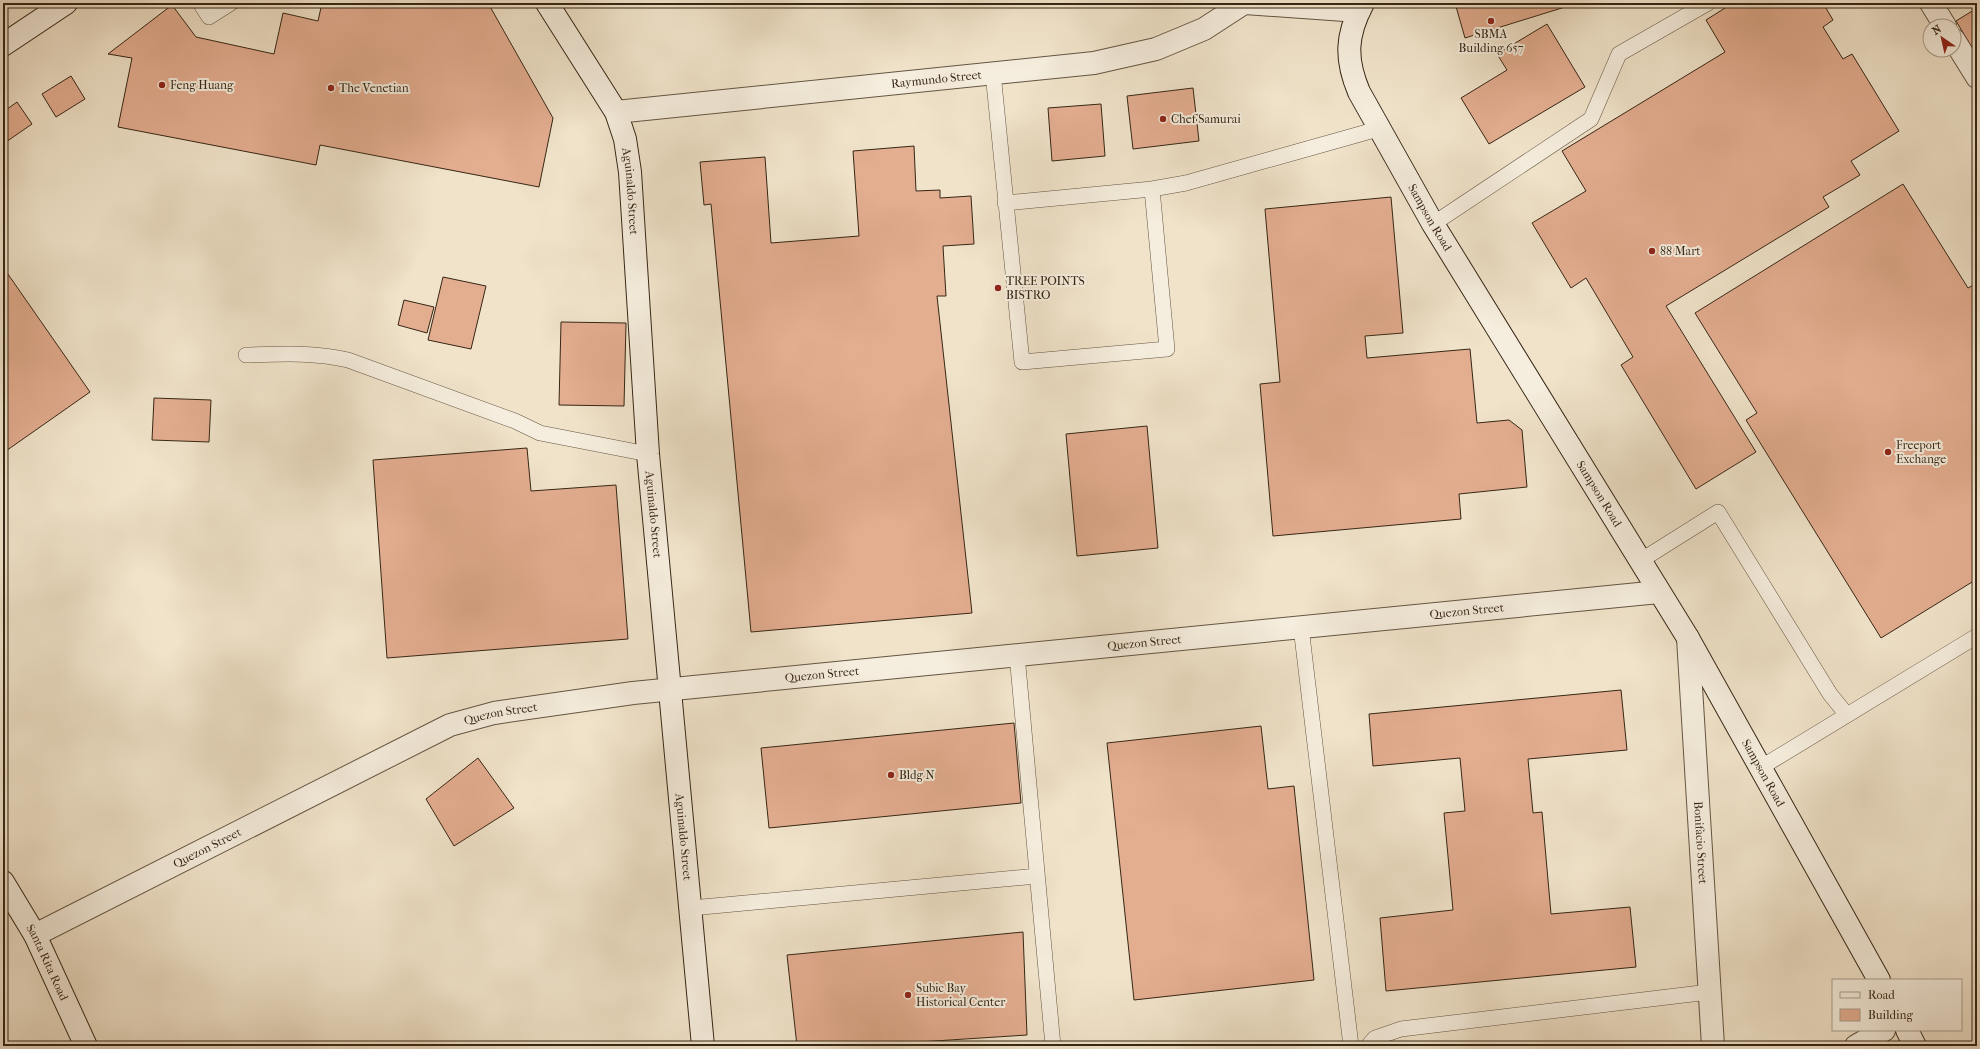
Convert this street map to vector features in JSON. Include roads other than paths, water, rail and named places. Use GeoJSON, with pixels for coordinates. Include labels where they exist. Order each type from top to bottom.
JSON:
{"type":"FeatureCollection","features":[{"type":"Feature","properties":{"kind":"street"},"geometry":{"type":"LineString","coordinates":[[3,45],[66,3]]}},
{"type":"Feature","properties":{"kind":"street","name":"Aguinaldo Street"},"geometry":{"type":"LineString","coordinates":[[547,3],[616,112],[625,139],[630,172],[648,454],[703,1046]]}},
{"type":"Feature","properties":{"kind":"street"},"geometry":{"type":"LineString","coordinates":[[1245,3],[1361,7]]}},
{"type":"Feature","properties":{"kind":"street","name":"Raymundo Street"},"geometry":{"type":"LineString","coordinates":[[616,112],[1094,63],[1156,49],[1204,29],[1245,3]]}},
{"type":"Feature","properties":{"kind":"street"},"geometry":{"type":"LineString","coordinates":[[1931,3],[1941,18]]}},
{"type":"Feature","properties":{"kind":"street","name":"Sampson Road"},"geometry":{"type":"LineString","coordinates":[[1361,7],[1350,33],[1348,53],[1352,75],[1378,129],[1433,224],[1688,638],[1878,979]]}},
{"type":"Feature","properties":{"kind":"street"},"geometry":{"type":"LineString","coordinates":[[1962,53],[1977,77]]}},
{"type":"Feature","properties":{"kind":"street","name":"Quezon Street"},"geometry":{"type":"LineString","coordinates":[[34,935],[450,725],[494,713],[671,689],[1659,592]]}},
{"type":"Feature","properties":{"kind":"street","name":"Bonifacio Street"},"geometry":{"type":"LineString","coordinates":[[1688,638],[1713,1046]]}},
{"type":"Feature","properties":{"kind":"street","name":"Santa Rita Road"},"geometry":{"type":"LineString","coordinates":[[3,882],[34,935],[86,1046]]}},
{"type":"Feature","properties":{"kind":"street"},"geometry":{"type":"LineString","coordinates":[[1856,1046],[1882,1031]]}},
{"type":"Feature","properties":{"kind":"street"},"geometry":{"type":"LineString","coordinates":[[1908,1031],[1916,1046]]}},
{"type":"Feature","properties":{"kind":"lane"},"geometry":{"type":"LineString","coordinates":[[200,3],[209,17],[231,3]]}},
{"type":"Feature","properties":{"kind":"lane"},"geometry":{"type":"LineString","coordinates":[[1433,224],[1591,119],[1619,54],[1708,3]]}},
{"type":"Feature","properties":{"kind":"lane"},"geometry":{"type":"LineString","coordinates":[[993,73],[1022,362],[1167,349],[1152,189]]}},
{"type":"Feature","properties":{"kind":"lane"},"geometry":{"type":"LineString","coordinates":[[1005,202],[1152,189],[1186,183],[1378,129]]}},
{"type":"Feature","properties":{"kind":"lane"},"geometry":{"type":"LineString","coordinates":[[246,356],[292,353],[328,356],[348,360],[515,421],[540,433],[648,454]]}},
{"type":"Feature","properties":{"kind":"lane"},"geometry":{"type":"LineString","coordinates":[[1640,561],[1718,512],[1830,694],[1847,715]]}},
{"type":"Feature","properties":{"kind":"lane"},"geometry":{"type":"LineString","coordinates":[[1301,627],[1351,1046]]}},
{"type":"Feature","properties":{"kind":"lane"},"geometry":{"type":"LineString","coordinates":[[1760,768],[1977,636]]}},
{"type":"Feature","properties":{"kind":"lane"},"geometry":{"type":"LineString","coordinates":[[1017,655],[1053,1046]]}},
{"type":"Feature","properties":{"kind":"lane"},"geometry":{"type":"LineString","coordinates":[[691,908],[1037,876]]}},
{"type":"Feature","properties":{"kind":"lane"},"geometry":{"type":"LineString","coordinates":[[1368,1046],[1375,1038],[1401,1029],[1710,992]]}},
{"type":"Feature","properties":{"kind":"place","name":"SBMA Building 657"},"geometry":{"type":"Point","coordinates":[1491,21]}},
{"type":"Feature","properties":{"kind":"place","name":"Feng Huang"},"geometry":{"type":"Point","coordinates":[162,85]}},
{"type":"Feature","properties":{"kind":"place","name":"The Venetian"},"geometry":{"type":"Point","coordinates":[331,88]}},
{"type":"Feature","properties":{"kind":"place","name":"Chef Samurai"},"geometry":{"type":"Point","coordinates":[1163,119]}},
{"type":"Feature","properties":{"kind":"place","name":"88 Mart"},"geometry":{"type":"Point","coordinates":[1652,251]}},
{"type":"Feature","properties":{"kind":"place","name":"TREE POINTS BISTRO"},"geometry":{"type":"Point","coordinates":[998,288]}},
{"type":"Feature","properties":{"kind":"place","name":"Freeport Exchange"},"geometry":{"type":"Point","coordinates":[1888,452]}},
{"type":"Feature","properties":{"kind":"place","name":"Bldg N"},"geometry":{"type":"Point","coordinates":[891,775]}},
{"type":"Feature","properties":{"kind":"place","name":"Subic Bay Historical Center"},"geometry":{"type":"Point","coordinates":[908,995]}}]}
